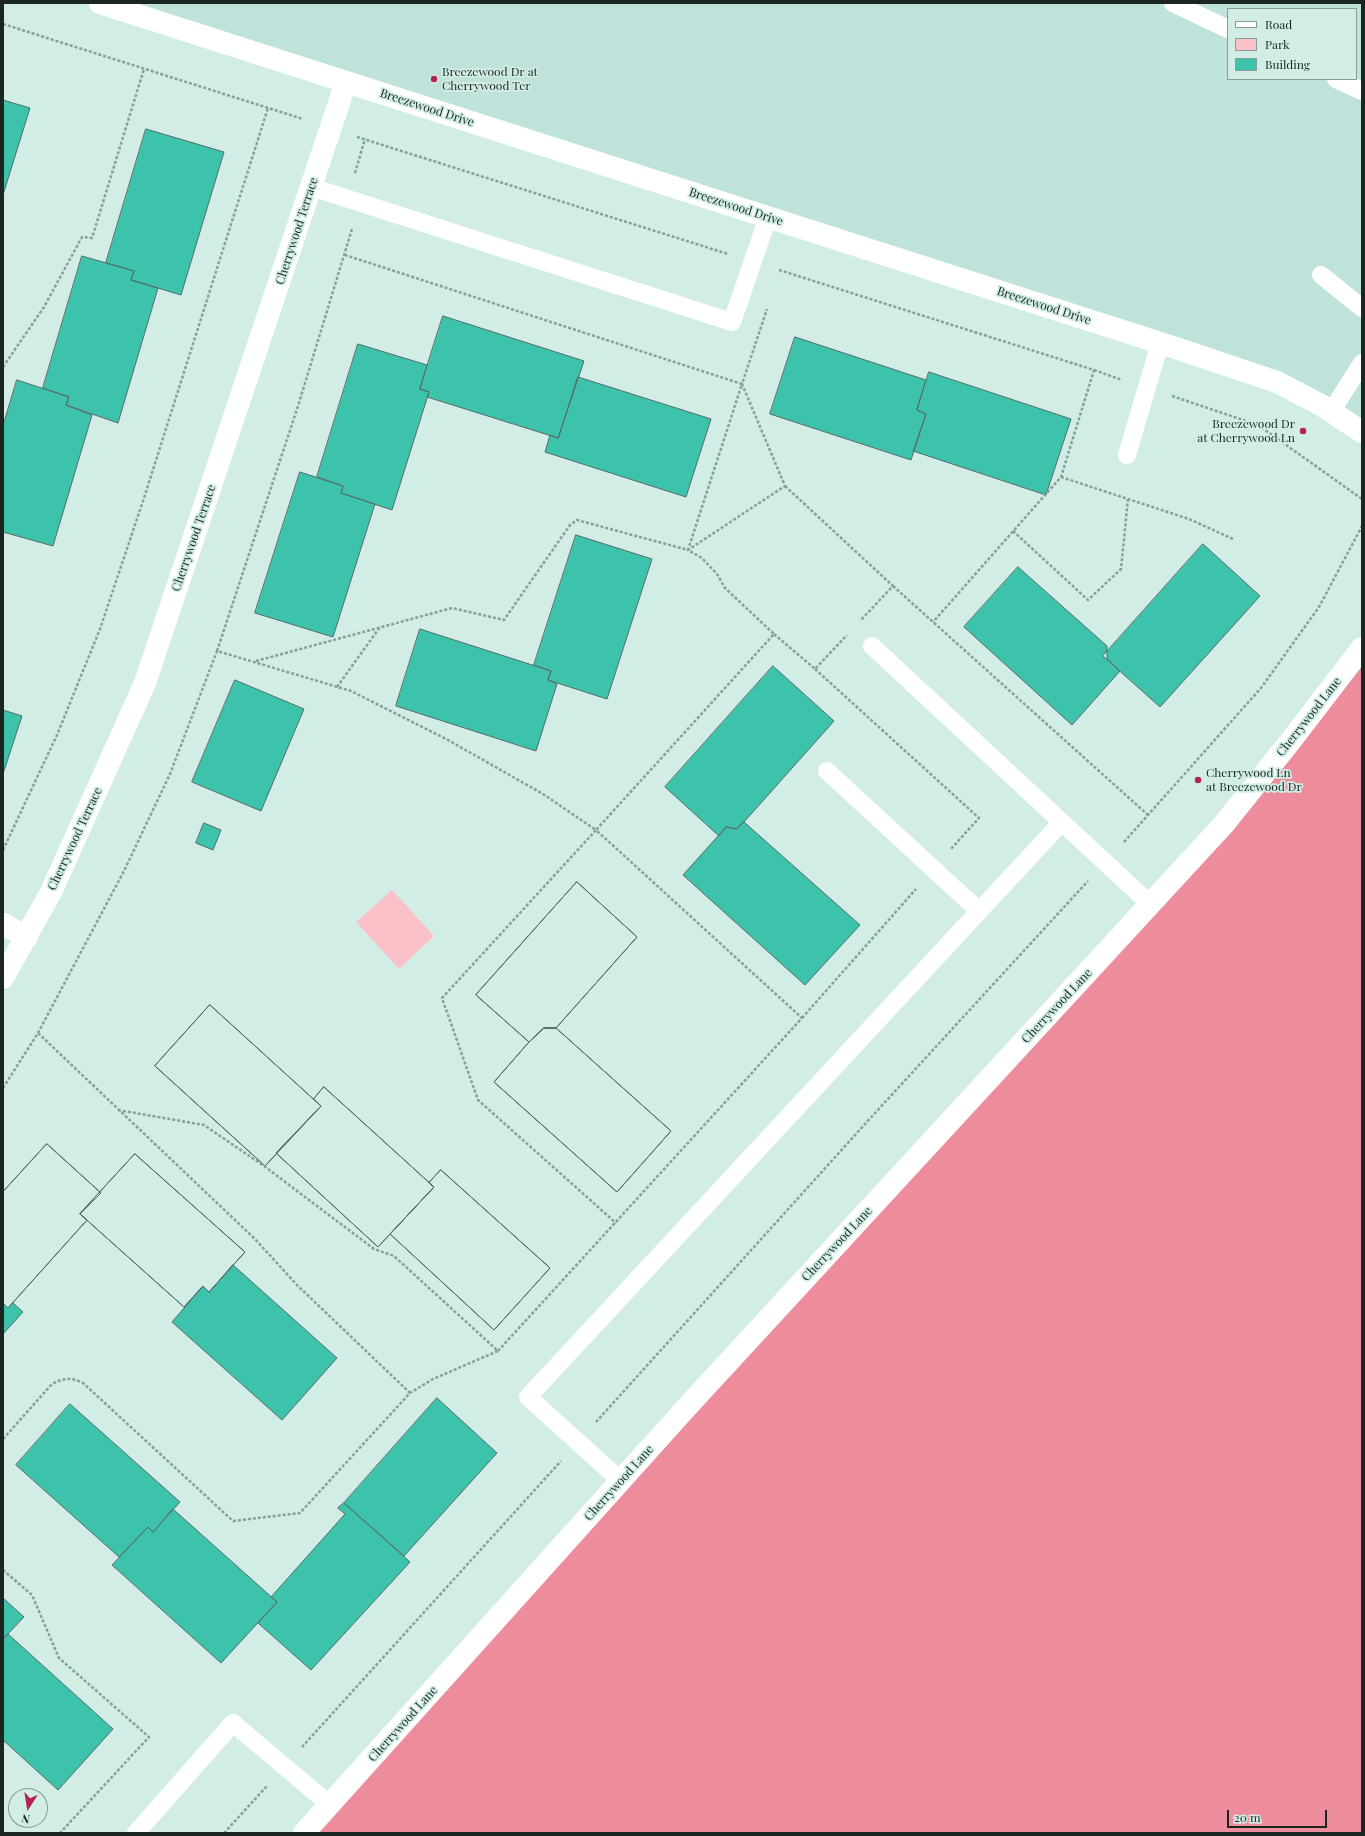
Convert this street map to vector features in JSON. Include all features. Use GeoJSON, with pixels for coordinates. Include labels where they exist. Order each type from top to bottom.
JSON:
{"type":"FeatureCollection","features":[{"type":"Feature","properties":{"kind":"street","name":"Breezewood Drive"},"geometry":{"type":"LineString","coordinates":[[100,3],[1160,343],[1277,382],[1331,412],[1362,432]]}},
{"type":"Feature","properties":{"kind":"street","name":"Cherrywood Terrace"},"geometry":{"type":"LineString","coordinates":[[3,978],[51,892],[145,683],[346,82]]}},
{"type":"Feature","properties":{"kind":"street","name":"Cherrywood Lane"},"geometry":{"type":"LineString","coordinates":[[304,1833],[621,1480],[1224,824],[1362,648]]}},
{"type":"Feature","properties":{"kind":"street"},"geometry":{"type":"LineString","coordinates":[[3,924],[27,937]]}},
{"type":"Feature","properties":{"kind":"lane"},"geometry":{"type":"LineString","coordinates":[[1174,3],[1227,29]]}},
{"type":"Feature","properties":{"kind":"lane"},"geometry":{"type":"LineString","coordinates":[[1338,80],[1362,91]]}},
{"type":"Feature","properties":{"kind":"lane"},"geometry":{"type":"LineString","coordinates":[[311,187],[732,322],[768,217]]}},
{"type":"Feature","properties":{"kind":"lane"},"geometry":{"type":"LineString","coordinates":[[1320,275],[1362,308]]}},
{"type":"Feature","properties":{"kind":"lane"},"geometry":{"type":"LineString","coordinates":[[1127,455],[1160,343]]}},
{"type":"Feature","properties":{"kind":"lane"},"geometry":{"type":"LineString","coordinates":[[1331,412],[1362,363]]}},
{"type":"Feature","properties":{"kind":"lane"},"geometry":{"type":"LineString","coordinates":[[872,646],[1150,904]]}},
{"type":"Feature","properties":{"kind":"lane"},"geometry":{"type":"LineString","coordinates":[[827,771],[979,910]]}},
{"type":"Feature","properties":{"kind":"lane"},"geometry":{"type":"LineString","coordinates":[[621,1480],[528,1397],[1061,823]]}},
{"type":"Feature","properties":{"kind":"lane"},"geometry":{"type":"LineString","coordinates":[[136,1833],[233,1723],[330,1805]]}},
{"type":"Feature","properties":{"kind":"path"},"geometry":{"type":"LineString","coordinates":[[3,24],[1094,370],[1258,424],[1362,499]]}},
{"type":"Feature","properties":{"kind":"path"},"geometry":{"type":"LineString","coordinates":[[3,367],[44,307],[82,238],[92,238],[144,69]]}},
{"type":"Feature","properties":{"kind":"path"},"geometry":{"type":"LineString","coordinates":[[3,850],[57,735],[100,629],[149,483],[268,108]]}},
{"type":"Feature","properties":{"kind":"path"},"geometry":{"type":"LineString","coordinates":[[3,1088],[38,1033],[128,864],[170,774],[217,651],[298,406],[345,255],[355,218],[352,183],[365,139]]}},
{"type":"Feature","properties":{"kind":"path"},"geometry":{"type":"LineString","coordinates":[[345,255],[742,384],[785,486],[893,586],[1148,815]]}},
{"type":"Feature","properties":{"kind":"path"},"geometry":{"type":"LineString","coordinates":[[688,550],[767,308]]}},
{"type":"Feature","properties":{"kind":"path"},"geometry":{"type":"LineString","coordinates":[[933,622],[1061,477],[1094,370]]}},
{"type":"Feature","properties":{"kind":"path"},"geometry":{"type":"LineString","coordinates":[[1061,477],[1189,519],[1233,539]]}},
{"type":"Feature","properties":{"kind":"path"},"geometry":{"type":"LineString","coordinates":[[688,550],[785,486]]}},
{"type":"Feature","properties":{"kind":"path"},"geometry":{"type":"LineString","coordinates":[[1013,531],[1088,600],[1121,569],[1128,500]]}},
{"type":"Feature","properties":{"kind":"path"},"geometry":{"type":"LineString","coordinates":[[254,662],[452,608],[504,620],[570,525],[577,520],[688,550],[702,558],[717,574],[725,588],[774,634],[815,669],[852,630]]}},
{"type":"Feature","properties":{"kind":"path"},"geometry":{"type":"LineString","coordinates":[[224,1833],[860,1130],[1148,815],[1261,688],[1319,607],[1362,526]]}},
{"type":"Feature","properties":{"kind":"path"},"geometry":{"type":"LineString","coordinates":[[857,625],[893,586]]}},
{"type":"Feature","properties":{"kind":"path"},"geometry":{"type":"LineString","coordinates":[[337,687],[380,627]]}},
{"type":"Feature","properties":{"kind":"path"},"geometry":{"type":"LineString","coordinates":[[616,1223],[478,1100],[442,998],[774,634]]}},
{"type":"Feature","properties":{"kind":"path"},"geometry":{"type":"LineString","coordinates":[[3,1438],[52,1384],[60,1380],[76,1380],[83,1383],[233,1521],[300,1513],[410,1393],[433,1379],[498,1351],[802,1018],[596,830],[543,794],[448,740],[351,692],[217,651]]}},
{"type":"Feature","properties":{"kind":"path"},"geometry":{"type":"LineString","coordinates":[[38,1033],[255,1239],[297,1285],[410,1393]]}},
{"type":"Feature","properties":{"kind":"path"},"geometry":{"type":"LineString","coordinates":[[118,1110],[204,1126],[264,1166],[374,1249],[394,1256],[498,1351]]}},
{"type":"Feature","properties":{"kind":"path"},"geometry":{"type":"LineString","coordinates":[[3,1570],[32,1595],[59,1658],[149,1737],[60,1833]]}},
{"type":"Feature","properties":{"kind":"shaded area"},"geometry":{"type":"Polygon","coordinates":[[[100,3],[1362,3],[1362,432],[1321,405],[100,3]]]}},
{"type":"Feature","properties":{"kind":"shaded area"},"geometry":{"type":"Polygon","coordinates":[[[1362,648],[1362,1833],[304,1833],[1224,824],[1362,648]]]}},
{"type":"Feature","properties":{"kind":"green space"},"geometry":{"type":"Polygon","coordinates":[[[392,890],[434,936],[399,969],[356,922],[392,890]]]}},
{"type":"Feature","properties":{"kind":"building"},"geometry":{"type":"Polygon","coordinates":[[[3,100],[30,108],[3,195],[3,100]]]}},
{"type":"Feature","properties":{"kind":"building"},"geometry":{"type":"Polygon","coordinates":[[[146,129],[224,152],[181,295],[131,280],[134,271],[106,263],[146,129]]]}},
{"type":"Feature","properties":{"kind":"building"},"geometry":{"type":"Polygon","coordinates":[[[82,256],[134,271],[131,280],[158,288],[118,423],[66,405],[69,397],[43,388],[82,256]]]}},
{"type":"Feature","properties":{"kind":"building"},"geometry":{"type":"Polygon","coordinates":[[[443,316],[584,361],[558,438],[427,397],[429,392],[420,389],[443,316]]]}},
{"type":"Feature","properties":{"kind":"building"},"geometry":{"type":"Polygon","coordinates":[[[795,337],[926,380],[917,410],[926,414],[911,460],[770,414],[795,337]]]}},
{"type":"Feature","properties":{"kind":"building"},"geometry":{"type":"Polygon","coordinates":[[[358,344],[427,365],[420,389],[429,392],[392,510],[341,493],[343,486],[317,477],[358,344]]]}},
{"type":"Feature","properties":{"kind":"building"},"geometry":{"type":"Polygon","coordinates":[[[929,372],[1071,419],[1046,495],[913,451],[926,414],[917,410],[929,372]]]}},
{"type":"Feature","properties":{"kind":"building"},"geometry":{"type":"Polygon","coordinates":[[[578,377],[711,419],[686,497],[545,452],[550,435],[558,438],[578,377]]]}},
{"type":"Feature","properties":{"kind":"building"},"geometry":{"type":"Polygon","coordinates":[[[17,380],[69,397],[66,405],[92,415],[53,546],[3,532],[3,426],[17,380]]]}},
{"type":"Feature","properties":{"kind":"building"},"geometry":{"type":"Polygon","coordinates":[[[300,472],[343,486],[341,493],[375,504],[333,637],[255,613],[300,472]]]}},
{"type":"Feature","properties":{"kind":"building"},"geometry":{"type":"Polygon","coordinates":[[[576,535],[652,559],[607,699],[548,680],[551,671],[534,665],[576,535]]]}},
{"type":"Feature","properties":{"kind":"building"},"geometry":{"type":"Polygon","coordinates":[[[1203,544],[1260,596],[1160,707],[1103,656],[1203,544]]]}},
{"type":"Feature","properties":{"kind":"building"},"geometry":{"type":"Polygon","coordinates":[[[1018,567],[1107,646],[1107,659],[1120,671],[1072,725],[964,627],[1018,567]]]}},
{"type":"Feature","properties":{"kind":"building"},"geometry":{"type":"Polygon","coordinates":[[[420,629],[551,671],[548,680],[557,684],[536,751],[396,706],[420,629]]]}},
{"type":"Feature","properties":{"kind":"building"},"geometry":{"type":"Polygon","coordinates":[[[773,666],[834,721],[744,822],[736,829],[726,827],[719,836],[665,787],[773,666]]]}},
{"type":"Feature","properties":{"kind":"building"},"geometry":{"type":"Polygon","coordinates":[[[235,680],[304,709],[261,811],[192,782],[235,680]]]}},
{"type":"Feature","properties":{"kind":"building"},"geometry":{"type":"Polygon","coordinates":[[[3,710],[22,716],[3,774],[3,710]]]}},
{"type":"Feature","properties":{"kind":"building"},"geometry":{"type":"Polygon","coordinates":[[[744,822],[860,925],[805,985],[683,875],[726,827],[736,829],[744,822]]]}},
{"type":"Feature","properties":{"kind":"building"},"geometry":{"type":"Polygon","coordinates":[[[204,823],[221,830],[213,850],[196,843],[204,823]]]}},
{"type":"Feature","properties":{"kind":"building"},"geometry":{"type":"Polygon","coordinates":[[[577,882],[637,937],[556,1028],[544,1028],[529,1042],[476,995],[577,882]]]}},
{"type":"Feature","properties":{"kind":"building"},"geometry":{"type":"Polygon","coordinates":[[[577,882],[637,937],[556,1028],[544,1028],[529,1042],[476,995],[577,882]]]}},
{"type":"Feature","properties":{"kind":"building"},"geometry":{"type":"Polygon","coordinates":[[[210,1005],[321,1106],[265,1166],[155,1066],[210,1005]]]}},
{"type":"Feature","properties":{"kind":"building"},"geometry":{"type":"Polygon","coordinates":[[[210,1005],[321,1106],[265,1166],[155,1066],[210,1005]]]}},
{"type":"Feature","properties":{"kind":"building"},"geometry":{"type":"Polygon","coordinates":[[[544,1028],[556,1028],[671,1131],[617,1192],[494,1082],[529,1042],[544,1028]]]}},
{"type":"Feature","properties":{"kind":"building"},"geometry":{"type":"Polygon","coordinates":[[[544,1028],[556,1028],[671,1131],[617,1192],[494,1082],[529,1042],[544,1028]]]}},
{"type":"Feature","properties":{"kind":"building"},"geometry":{"type":"Polygon","coordinates":[[[324,1087],[434,1187],[378,1247],[276,1153],[321,1106],[314,1099],[324,1087]]]}},
{"type":"Feature","properties":{"kind":"building"},"geometry":{"type":"Polygon","coordinates":[[[324,1087],[434,1187],[378,1247],[276,1153],[321,1106],[314,1099],[324,1087]]]}},
{"type":"Feature","properties":{"kind":"building"},"geometry":{"type":"Polygon","coordinates":[[[47,1144],[101,1193],[80,1214],[87,1220],[8,1308],[3,1303],[3,1192],[47,1144]]]}},
{"type":"Feature","properties":{"kind":"building"},"geometry":{"type":"Polygon","coordinates":[[[47,1144],[101,1193],[80,1214],[87,1220],[8,1308],[3,1303],[3,1192],[47,1144]]]}},
{"type":"Feature","properties":{"kind":"building"},"geometry":{"type":"Polygon","coordinates":[[[135,1154],[245,1252],[209,1292],[203,1286],[184,1307],[80,1214],[135,1154]]]}},
{"type":"Feature","properties":{"kind":"building"},"geometry":{"type":"Polygon","coordinates":[[[135,1154],[245,1252],[209,1292],[203,1286],[184,1307],[80,1214],[135,1154]]]}},
{"type":"Feature","properties":{"kind":"building"},"geometry":{"type":"Polygon","coordinates":[[[441,1170],[550,1268],[494,1330],[390,1234],[434,1187],[429,1183],[441,1170]]]}},
{"type":"Feature","properties":{"kind":"building"},"geometry":{"type":"Polygon","coordinates":[[[441,1170],[550,1268],[494,1330],[390,1234],[434,1187],[429,1183],[441,1170]]]}},
{"type":"Feature","properties":{"kind":"building"},"geometry":{"type":"Polygon","coordinates":[[[233,1265],[337,1358],[282,1420],[172,1322],[203,1286],[209,1292],[233,1265]]]}},
{"type":"Feature","properties":{"kind":"building"},"geometry":{"type":"Polygon","coordinates":[[[3,1303],[8,1308],[13,1303],[23,1312],[3,1334],[3,1303]]]}},
{"type":"Feature","properties":{"kind":"building"},"geometry":{"type":"Polygon","coordinates":[[[437,1398],[497,1453],[404,1556],[344,1503],[437,1398]]]}},
{"type":"Feature","properties":{"kind":"building"},"geometry":{"type":"Polygon","coordinates":[[[70,1404],[180,1502],[153,1532],[148,1527],[119,1557],[16,1465],[70,1404]]]}},
{"type":"Feature","properties":{"kind":"building"},"geometry":{"type":"Polygon","coordinates":[[[344,1503],[410,1562],[311,1670],[258,1623],[277,1602],[271,1597],[345,1514],[338,1508],[344,1503]]]}},
{"type":"Feature","properties":{"kind":"building"},"geometry":{"type":"Polygon","coordinates":[[[173,1509],[277,1602],[221,1663],[112,1565],[148,1527],[153,1532],[173,1509]]]}},
{"type":"Feature","properties":{"kind":"building"},"geometry":{"type":"Polygon","coordinates":[[[3,1598],[24,1617],[3,1639],[3,1598]]]}},
{"type":"Feature","properties":{"kind":"building"},"geometry":{"type":"Polygon","coordinates":[[[8,1634],[113,1729],[58,1790],[3,1740],[3,1639],[8,1634]]]}},
{"type":"Feature","properties":{"kind":"place","name":"Breezewood Dr at Cherrywood Ter"},"geometry":{"type":"Point","coordinates":[434,79]}},
{"type":"Feature","properties":{"kind":"place","name":"Breezewood Dr at Cherrywood Ln"},"geometry":{"type":"Point","coordinates":[1303,431]}},
{"type":"Feature","properties":{"kind":"place","name":"Cherrywood Ln at Breezewood Dr"},"geometry":{"type":"Point","coordinates":[1198,780]}}]}
